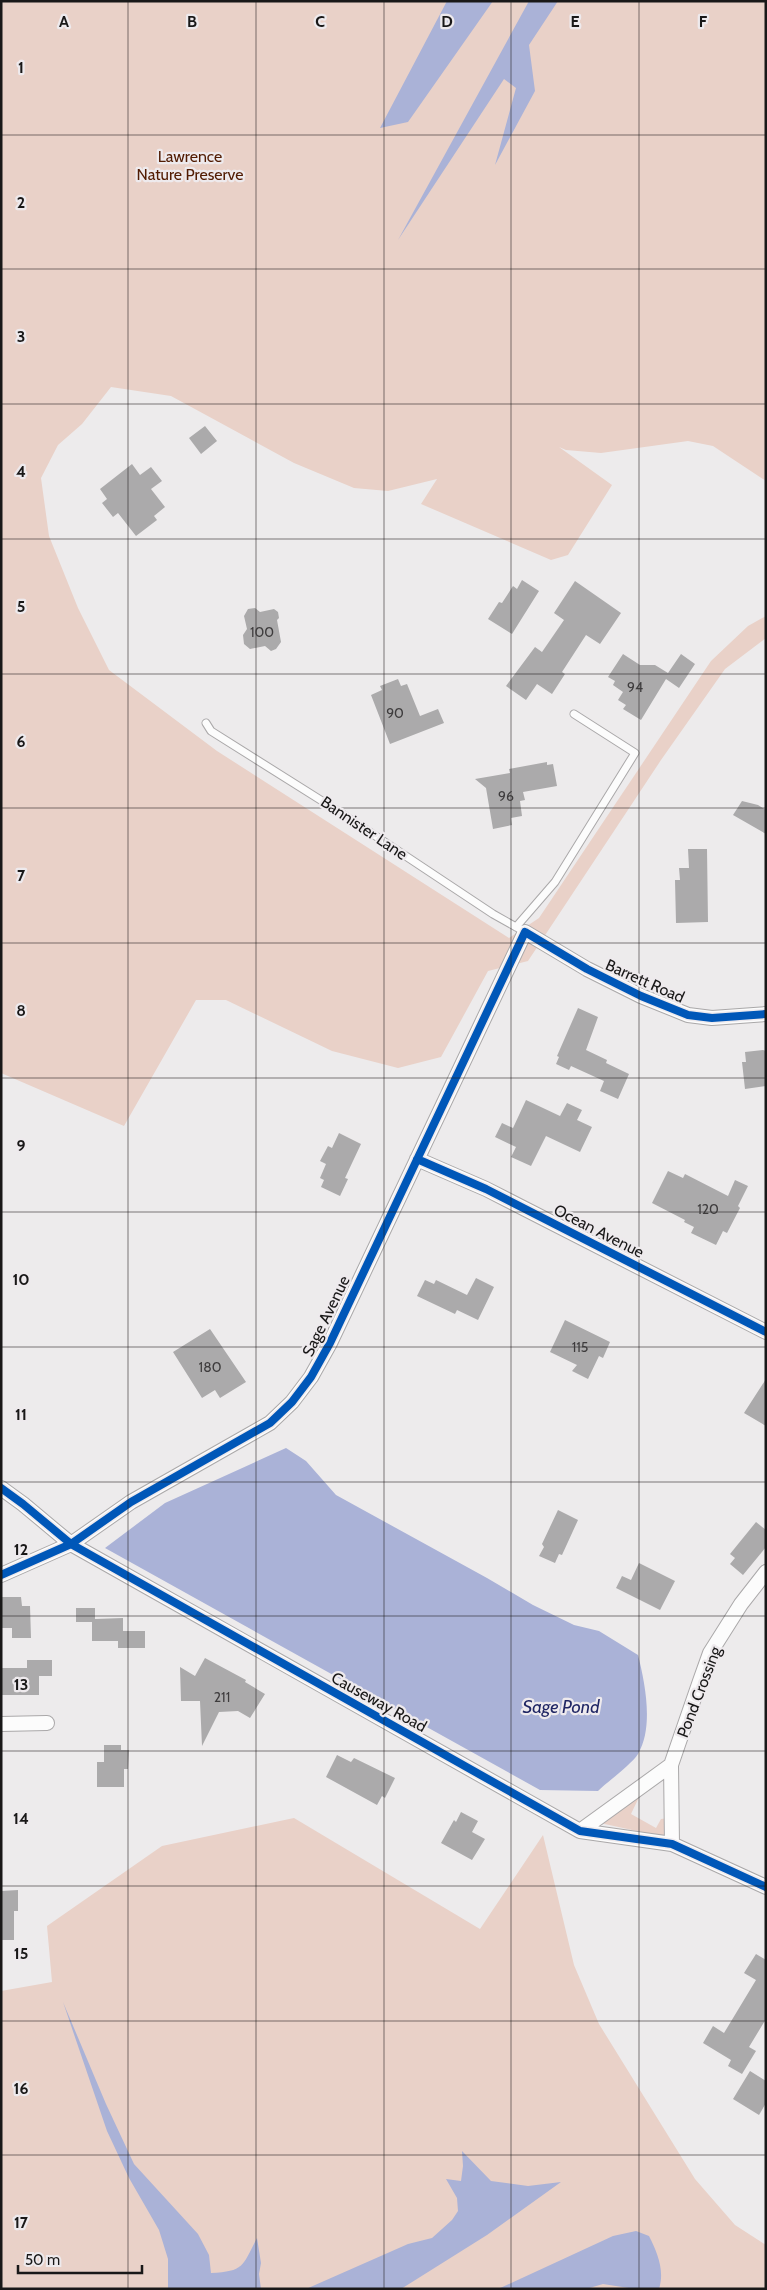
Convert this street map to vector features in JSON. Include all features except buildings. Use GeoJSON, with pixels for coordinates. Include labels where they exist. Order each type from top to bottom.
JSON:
{"type":"FeatureCollection","features":[{"type":"Feature","properties":{"kind":"street","name":"Barrett Road"},"geometry":{"type":"LineString","coordinates":[[520,930],[587,969],[641,996],[688,1015],[712,1018],[766,1014]]}},
{"type":"Feature","properties":{"kind":"street","name":"Sage Avenue"},"geometry":{"type":"LineString","coordinates":[[1,1575],[72,1544],[130,1502],[270,1423],[292,1402],[311,1377],[330,1343],[417,1159],[520,930]]}},
{"type":"Feature","properties":{"kind":"street","name":"Ocean Avenue"},"geometry":{"type":"LineString","coordinates":[[417,1159],[486,1189],[766,1332]]}},
{"type":"Feature","properties":{"kind":"street","name":"Causeway Road"},"geometry":{"type":"LineString","coordinates":[[1,1488],[24,1504],[72,1544],[580,1831],[672,1844],[766,1887]]}},
{"type":"Feature","properties":{"kind":"street","name":"Pond Crossing"},"geometry":{"type":"LineString","coordinates":[[672,1844],[671,1765],[710,1653],[741,1604],[766,1572]]}},
{"type":"Feature","properties":{"kind":"street"},"geometry":{"type":"LineString","coordinates":[[1,1724],[47,1723]]}},
{"type":"Feature","properties":{"kind":"street"},"geometry":{"type":"LineString","coordinates":[[580,1831],[671,1765]]}},
{"type":"Feature","properties":{"kind":"lane"},"geometry":{"type":"LineString","coordinates":[[520,930],[555,882],[635,753],[574,714]]}},
{"type":"Feature","properties":{"kind":"lane","name":"Bannister Lane"},"geometry":{"type":"LineString","coordinates":[[206,723],[211,731],[338,810],[492,914],[520,930]]}},
{"type":"Feature","properties":{"kind":"green space","name":"Lawrence Nature Preserve"},"geometry":{"type":"Polygon","coordinates":[[[1,1],[766,1],[766,481],[713,446],[688,441],[601,453],[566,450],[559,447],[612,485],[568,555],[551,560],[421,504],[437,479],[388,491],[354,488],[294,463],[171,396],[111,387],[82,424],[58,445],[41,478],[49,536],[78,608],[109,670],[217,751],[509,938],[539,918],[711,661],[748,626],[766,616],[766,638],[725,669],[661,760],[528,961],[488,971],[441,1057],[398,1068],[332,1051],[226,1000],[196,1000],[124,1126],[1,1073],[1,1]]]}},
{"type":"Feature","properties":{"kind":"green space"},"geometry":{"type":"Polygon","coordinates":[[[640,1795],[631,1814],[656,1828],[661,1819],[669,1818],[669,1838],[600,1823],[640,1795]]]}},
{"type":"Feature","properties":{"kind":"green space"},"geometry":{"type":"Polygon","coordinates":[[[294,1818],[480,1929],[543,1835],[574,1965],[599,2024],[695,2179],[735,2225],[766,2245],[766,2289],[1,2289],[1,1991],[52,1982],[47,1926],[162,1846],[294,1818]]]}},
{"type":"Feature","properties":{"kind":"water"},"geometry":{"type":"Polygon","coordinates":[[[447,1],[493,1],[408,122],[380,128],[447,1]]]}},
{"type":"Feature","properties":{"kind":"water"},"geometry":{"type":"Polygon","coordinates":[[[529,1],[558,1],[529,45],[535,91],[495,165],[516,88],[504,79],[398,240],[529,1]]]}},
{"type":"Feature","properties":{"kind":"water","name":"Sage Pond"},"geometry":{"type":"Polygon","coordinates":[[[286,1448],[306,1461],[336,1495],[533,1605],[574,1625],[599,1631],[638,1655],[647,1705],[647,1718],[643,1743],[635,1758],[598,1791],[540,1790],[105,1548],[165,1503],[286,1448]]]}},
{"type":"Feature","properties":{"kind":"water"},"geometry":{"type":"Polygon","coordinates":[[[63,2002],[106,2104],[134,2164],[198,2234],[209,2255],[211,2273],[230,2271],[241,2265],[257,2238],[261,2263],[259,2274],[261,2289],[168,2289],[168,2259],[159,2230],[129,2178],[107,2131],[63,2002]]]}},
{"type":"Feature","properties":{"kind":"water"},"geometry":{"type":"Polygon","coordinates":[[[462,2151],[491,2181],[528,2186],[561,2182],[487,2235],[401,2289],[306,2289],[408,2244],[432,2238],[452,2220],[458,2211],[457,2198],[446,2179],[461,2181],[462,2151]]]}},
{"type":"Feature","properties":{"kind":"water"},"geometry":{"type":"Polygon","coordinates":[[[636,2231],[649,2236],[655,2248],[661,2268],[659,2289],[635,2289],[603,2284],[586,2289],[498,2289],[613,2236],[636,2231]]]}},
{"type":"Feature","properties":{"kind":"cycle path"},"geometry":{"type":"LineString","coordinates":[[1,1575],[71,1544],[131,1502],[270,1423],[292,1402],[311,1377],[330,1343],[525,932],[587,969],[641,996],[688,1015],[712,1018],[766,1014]]}},
{"type":"Feature","properties":{"kind":"cycle path"},"geometry":{"type":"LineString","coordinates":[[417,1159],[486,1189],[766,1332]]}},
{"type":"Feature","properties":{"kind":"cycle path"},"geometry":{"type":"LineString","coordinates":[[1,1488],[71,1544],[580,1831],[672,1844],[766,1887]]}}]}
